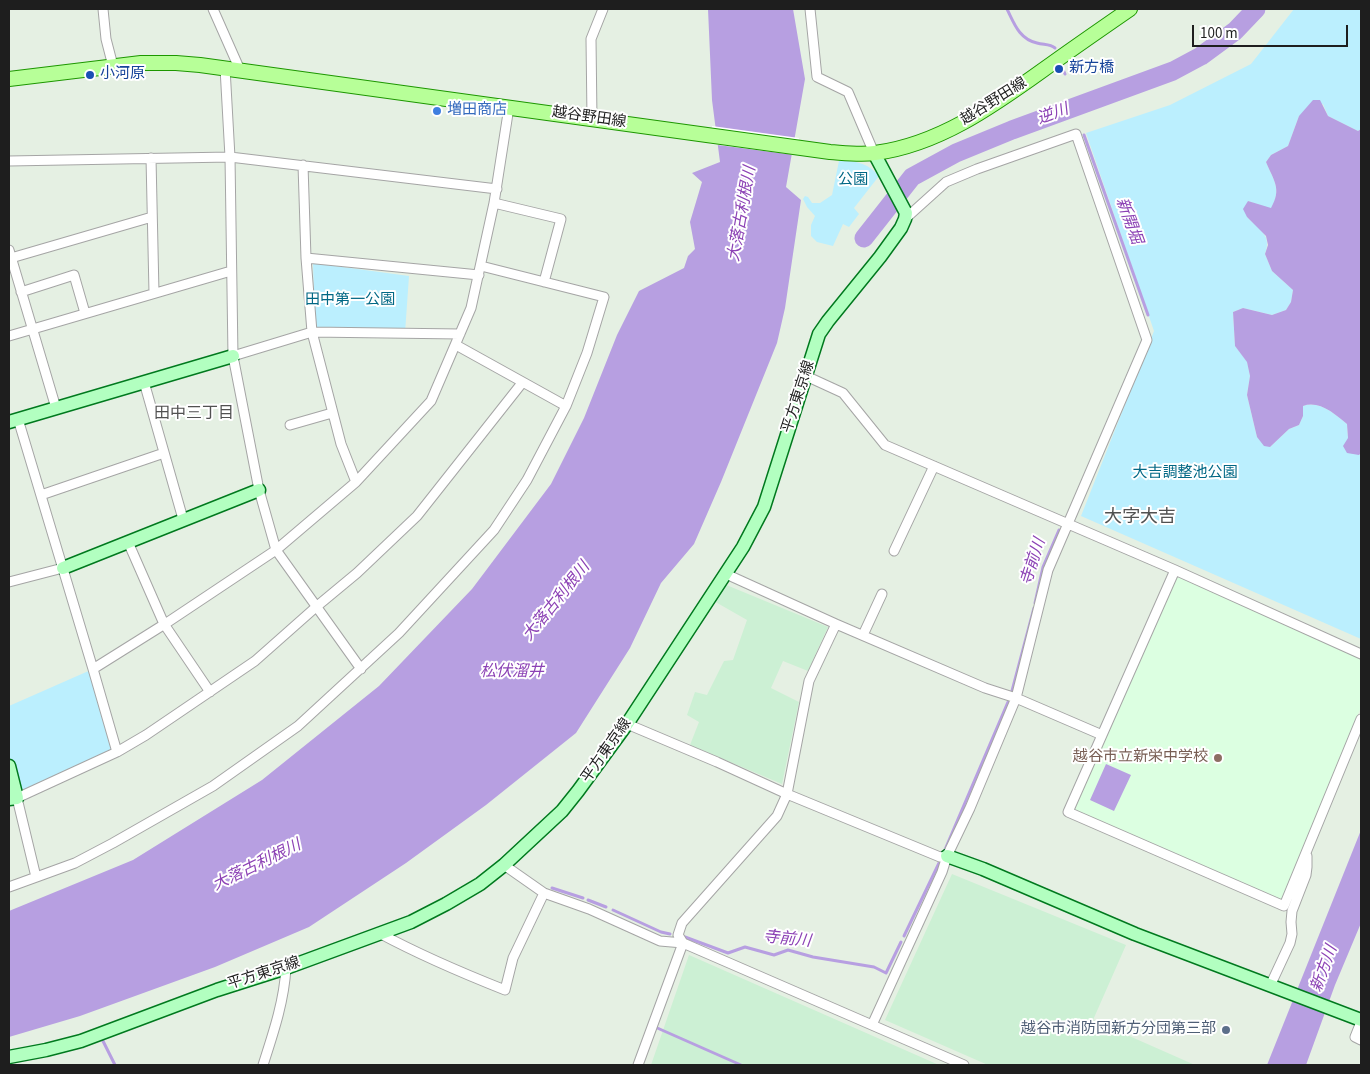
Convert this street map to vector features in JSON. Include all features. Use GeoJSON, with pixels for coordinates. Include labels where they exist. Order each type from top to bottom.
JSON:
{"type":"FeatureCollection","features":[{"type":"Feature","properties":{"kind":"main road","name":"越谷野田線"},"geometry":{"type":"LineString","coordinates":[[9,78],[140,63],[176,63],[240,70],[795,147],[854,154],[874,153],[897,149],[922,141],[943,133],[965,121],[1029,80],[1130,9]]}},
{"type":"Feature","properties":{"kind":"main road"},"geometry":{"type":"LineString","coordinates":[[874,153],[906,213],[905,220]]}},
{"type":"Feature","properties":{"kind":"main road","name":"平方東京線"},"geometry":{"type":"LineString","coordinates":[[9,1057],[81,1041],[217,990],[286,968],[411,922],[480,884],[504,865],[562,811],[627,724],[743,547],[764,507],[819,334],[846,297],[886,249],[905,220]]}},
{"type":"Feature","properties":{"kind":"main road"},"geometry":{"type":"LineString","coordinates":[[14,421],[233,356]]}},
{"type":"Feature","properties":{"kind":"main road"},"geometry":{"type":"LineString","coordinates":[[63,568],[259,490]]}},
{"type":"Feature","properties":{"kind":"main road"},"geometry":{"type":"LineString","coordinates":[[9,766],[13,799]]}},
{"type":"Feature","properties":{"kind":"main road"},"geometry":{"type":"LineString","coordinates":[[948,856],[1135,934],[1361,1021]]}},
{"type":"Feature","properties":{"kind":"street"},"geometry":{"type":"LineString","coordinates":[[103,9],[106,39],[113,66]]}},
{"type":"Feature","properties":{"kind":"street"},"geometry":{"type":"LineString","coordinates":[[213,9],[240,70]]}},
{"type":"Feature","properties":{"kind":"street"},"geometry":{"type":"LineString","coordinates":[[592,119],[590,39],[603,9]]}},
{"type":"Feature","properties":{"kind":"street"},"geometry":{"type":"LineString","coordinates":[[810,9],[817,77],[848,92],[874,153]]}},
{"type":"Feature","properties":{"kind":"street"},"geometry":{"type":"LineString","coordinates":[[225,68],[230,157],[233,356],[259,490],[276,550],[361,669]]}},
{"type":"Feature","properties":{"kind":"street"},"geometry":{"type":"LineString","coordinates":[[93,669],[276,550],[356,482],[431,400],[471,308],[497,189],[509,107]]}},
{"type":"Feature","properties":{"kind":"street"},"geometry":{"type":"LineString","coordinates":[[872,1024],[942,872],[1016,698],[1048,570],[1147,340],[1076,134],[946,182],[905,220]]}},
{"type":"Feature","properties":{"kind":"street"},"geometry":{"type":"LineString","coordinates":[[9,161],[230,157],[497,189]]}},
{"type":"Feature","properties":{"kind":"street"},"geometry":{"type":"LineString","coordinates":[[151,158],[154,293]]}},
{"type":"Feature","properties":{"kind":"street"},"geometry":{"type":"LineString","coordinates":[[303,165],[306,258],[312,332],[341,444],[356,482]]}},
{"type":"Feature","properties":{"kind":"street"},"geometry":{"type":"LineString","coordinates":[[494,203],[561,218],[544,282]]}},
{"type":"Feature","properties":{"kind":"street"},"geometry":{"type":"LineString","coordinates":[[56,408],[10,254],[152,217]]}},
{"type":"Feature","properties":{"kind":"street"},"geometry":{"type":"LineString","coordinates":[[9,887],[75,862],[114,843],[212,786],[298,726],[400,633],[494,530],[527,480],[566,406],[587,353],[604,298],[544,282],[480,270],[306,258]]}},
{"type":"Feature","properties":{"kind":"street"},"geometry":{"type":"LineString","coordinates":[[9,336],[231,271]]}},
{"type":"Feature","properties":{"kind":"street"},"geometry":{"type":"LineString","coordinates":[[22,292],[74,275],[85,314]]}},
{"type":"Feature","properties":{"kind":"street"},"geometry":{"type":"LineString","coordinates":[[233,356],[312,332],[460,334]]}},
{"type":"Feature","properties":{"kind":"street"},"geometry":{"type":"LineString","coordinates":[[456,345],[566,406]]}},
{"type":"Feature","properties":{"kind":"street"},"geometry":{"type":"LineString","coordinates":[[806,376],[843,392],[885,445],[1174,570],[1361,654]]}},
{"type":"Feature","properties":{"kind":"street"},"geometry":{"type":"LineString","coordinates":[[144,382],[183,520]]}},
{"type":"Feature","properties":{"kind":"street"},"geometry":{"type":"LineString","coordinates":[[36,877],[13,799],[117,752],[146,735],[255,661],[316,606],[357,573],[417,516],[522,383]]}},
{"type":"Feature","properties":{"kind":"street"},"geometry":{"type":"LineString","coordinates":[[290,425],[332,413]]}},
{"type":"Feature","properties":{"kind":"street"},"geometry":{"type":"LineString","coordinates":[[14,421],[41,494],[117,752]]}},
{"type":"Feature","properties":{"kind":"street"},"geometry":{"type":"LineString","coordinates":[[41,494],[164,453]]}},
{"type":"Feature","properties":{"kind":"street"},"geometry":{"type":"LineString","coordinates":[[894,550],[934,466]]}},
{"type":"Feature","properties":{"kind":"street"},"geometry":{"type":"LineString","coordinates":[[128,542],[164,624],[210,692]]}},
{"type":"Feature","properties":{"kind":"street"},"geometry":{"type":"LineString","coordinates":[[9,582],[63,568]]}},
{"type":"Feature","properties":{"kind":"street"},"geometry":{"type":"LineString","coordinates":[[1174,570],[1068,812],[1284,906],[1361,719]]}},
{"type":"Feature","properties":{"kind":"street"},"geometry":{"type":"LineString","coordinates":[[726,574],[985,688],[1016,698],[1102,735]]}},
{"type":"Feature","properties":{"kind":"street"},"geometry":{"type":"LineString","coordinates":[[863,635],[882,594]]}},
{"type":"Feature","properties":{"kind":"street"},"geometry":{"type":"LineString","coordinates":[[683,943],[678,935],[682,923],[777,816],[787,794],[809,682],[836,624]]}},
{"type":"Feature","properties":{"kind":"street"},"geometry":{"type":"LineString","coordinates":[[627,724],[787,794],[940,857],[948,856]]}},
{"type":"Feature","properties":{"kind":"street"},"geometry":{"type":"LineString","coordinates":[[1274,987],[1290,943],[1292,910],[1306,875],[1307,850]]}},
{"type":"Feature","properties":{"kind":"street"},"geometry":{"type":"LineString","coordinates":[[504,865],[544,892],[588,908],[660,941],[683,943],[964,1065]]}},
{"type":"Feature","properties":{"kind":"street"},"geometry":{"type":"LineString","coordinates":[[379,933],[417,953],[505,990],[513,958],[544,892]]}},
{"type":"Feature","properties":{"kind":"street"},"geometry":{"type":"LineString","coordinates":[[638,1065],[683,943]]}},
{"type":"Feature","properties":{"kind":"street"},"geometry":{"type":"LineString","coordinates":[[263,1065],[274,1032],[286,968]]}},
{"type":"Feature","properties":{"kind":"street"},"geometry":{"type":"LineString","coordinates":[[1361,1021],[1355,1037],[1361,1040]]}},
{"type":"Feature","properties":{"kind":"shaded area","name":"越谷市立新栄中学校"},"geometry":{"type":"Polygon","coordinates":[[[1176,576],[1361,658],[1361,707],[1282,901],[1073,809],[1176,576]]]}},
{"type":"Feature","properties":{"kind":"shaded area"},"geometry":{"type":"Polygon","coordinates":[[[724,584],[828,627],[808,671],[783,661],[771,688],[799,702],[782,784],[690,745],[699,722],[687,715],[695,692],[707,695],[724,661],[733,660],[747,620],[712,600],[724,584]]]}},
{"type":"Feature","properties":{"kind":"shaded area"},"geometry":{"type":"Polygon","coordinates":[[[952,874],[1126,945],[1093,1020],[1195,1065],[988,1065],[885,1020],[952,874]]]}},
{"type":"Feature","properties":{"kind":"shaded area"},"geometry":{"type":"Polygon","coordinates":[[[689,955],[939,1065],[651,1065],[689,955]]]}},
{"type":"Feature","properties":{"kind":"green space","name":"大吉調整池公園"},"geometry":{"type":"Polygon","coordinates":[[[1294,9],[1361,9],[1361,129],[1358,131],[1328,116],[1323,104],[1299,116],[1288,146],[1271,155],[1266,162],[1276,185],[1274,202],[1271,209],[1248,201],[1247,217],[1264,233],[1267,242],[1265,254],[1272,271],[1293,290],[1291,302],[1286,310],[1272,315],[1243,308],[1233,312],[1235,346],[1247,361],[1250,376],[1247,395],[1257,437],[1270,447],[1289,429],[1299,425],[1303,416],[1303,406],[1315,405],[1321,406],[1347,424],[1348,438],[1359,455],[1361,453],[1361,639],[1081,516],[1154,331],[1086,133],[1170,105],[1251,64],[1294,9]]]}},
{"type":"Feature","properties":{"kind":"green space","name":"公園"},"geometry":{"type":"Polygon","coordinates":[[[839,161],[851,161],[861,164],[871,168],[879,176],[854,208],[859,214],[849,227],[843,224],[833,246],[817,242],[811,236],[811,225],[815,216],[803,199],[805,196],[812,203],[820,203],[832,195],[839,161]]]}},
{"type":"Feature","properties":{"kind":"green space","name":"田中第一公園"},"geometry":{"type":"Polygon","coordinates":[[[313,263],[409,276],[405,333],[315,332],[313,263]]]}},
{"type":"Feature","properties":{"kind":"green space"},"geometry":{"type":"Polygon","coordinates":[[[93,669],[117,752],[17,798],[9,757],[9,706],[93,669]]]}},
{"type":"Feature","properties":{"kind":"water","name":"松伏溜井"},"geometry":{"type":"Polygon","coordinates":[[[708,9],[793,9],[805,79],[786,187],[801,200],[785,308],[777,343],[694,544],[661,583],[630,648],[576,733],[486,805],[406,863],[309,927],[215,967],[80,1016],[9,1037],[9,911],[133,860],[262,780],[379,686],[472,589],[551,484],[584,418],[617,335],[639,291],[684,268],[688,256],[695,249],[690,222],[702,182],[692,173],[720,162],[712,100],[708,9]]]}},
{"type":"Feature","properties":{"kind":"water"},"geometry":{"type":"Polygon","coordinates":[[[1313,100],[1320,100],[1328,116],[1358,131],[1361,129],[1361,453],[1359,455],[1347,453],[1343,446],[1348,438],[1347,424],[1321,406],[1315,405],[1303,406],[1303,416],[1299,425],[1289,429],[1270,447],[1264,446],[1257,437],[1247,395],[1250,376],[1247,362],[1235,346],[1233,312],[1243,308],[1272,315],[1286,310],[1291,302],[1293,290],[1272,271],[1265,254],[1268,245],[1266,236],[1247,217],[1243,209],[1248,201],[1271,208],[1276,195],[1276,185],[1266,162],[1271,155],[1288,146],[1299,116],[1313,100]]]}},
{"type":"Feature","properties":{"kind":"water"},"geometry":{"type":"Polygon","coordinates":[[[1106,764],[1131,775],[1114,811],[1090,800],[1106,764]]]}},
{"type":"Feature","properties":{"kind":"water","name":"新方川"},"geometry":{"type":"Polygon","coordinates":[[[1361,830],[1361,923],[1335,985],[1306,1065],[1267,1065],[1361,830]]]}},
{"type":"Feature","properties":{"kind":"pier"},"geometry":{"type":"Polygon","coordinates":[[[712,126],[799,138],[795,155],[710,144],[712,126]]]}},
{"type":"Feature","properties":{"kind":"waterway","name":"新開堀"},"geometry":{"type":"LineString","coordinates":[[1007,9],[1021,34],[1031,41],[1055,48]]}},
{"type":"Feature","properties":{"kind":"waterway","name":"逆川"},"geometry":{"type":"LineString","coordinates":[[864,238],[912,177],[956,153],[1012,130],[1173,71],[1201,56],[1235,31],[1256,9]]}},
{"type":"Feature","properties":{"kind":"waterway","name":"新開堀"},"geometry":{"type":"LineString","coordinates":[[1062,67],[1065,74]]}},
{"type":"Feature","properties":{"kind":"waterway","name":"新開堀"},"geometry":{"type":"LineString","coordinates":[[1084,135],[1148,315]]}},
{"type":"Feature","properties":{"kind":"waterway","name":"寺前川"},"geometry":{"type":"LineString","coordinates":[[1035,603],[1043,567],[1059,530]]}},
{"type":"Feature","properties":{"kind":"waterway","name":"寺前川"},"geometry":{"type":"LineString","coordinates":[[1012,691],[1034,608]]}},
{"type":"Feature","properties":{"kind":"waterway","name":"寺前川"},"geometry":{"type":"LineString","coordinates":[[944,852],[1008,702]]}},
{"type":"Feature","properties":{"kind":"waterway","name":"寺前川"},"geometry":{"type":"LineString","coordinates":[[904,936],[940,861]]}},
{"type":"Feature","properties":{"kind":"waterway","name":"寺前川"},"geometry":{"type":"LineString","coordinates":[[552,888],[583,898]]}},
{"type":"Feature","properties":{"kind":"waterway","name":"寺前川"},"geometry":{"type":"LineString","coordinates":[[588,900],[606,907]]}},
{"type":"Feature","properties":{"kind":"waterway","name":"寺前川"},"geometry":{"type":"LineString","coordinates":[[613,910],[661,932],[670,934]]}},
{"type":"Feature","properties":{"kind":"waterway","name":"寺前川"},"geometry":{"type":"LineString","coordinates":[[685,937],[728,953],[745,947],[774,955],[788,950],[813,957],[874,967],[886,973],[901,942]]}},
{"type":"Feature","properties":{"kind":"waterway"},"geometry":{"type":"LineString","coordinates":[[655,1027],[741,1065]]}},
{"type":"Feature","properties":{"kind":"waterway"},"geometry":{"type":"LineString","coordinates":[[102,1039],[115,1065]]}},
{"type":"Feature","properties":{"kind":"place","name":"新方橋"},"geometry":{"type":"Point","coordinates":[1059,69]}},
{"type":"Feature","properties":{"kind":"place","name":"小河原"},"geometry":{"type":"Point","coordinates":[90,75]}},
{"type":"Feature","properties":{"kind":"place","name":"増田商店"},"geometry":{"type":"Point","coordinates":[437,111]}},
{"type":"Feature","properties":{"kind":"place","name":"越谷市立新栄中学校"},"geometry":{"type":"Point","coordinates":[1218,758]}},
{"type":"Feature","properties":{"kind":"place","name":"越谷市消防団新方分団第三部"},"geometry":{"type":"Point","coordinates":[1226,1030]}},
{"type":"Feature","properties":{"kind":"district","name":"田中三丁目"},"geometry":{"type":"Point","coordinates":[194,414]}},
{"type":"Feature","properties":{"kind":"district","name":"大字大吉"},"geometry":{"type":"Point","coordinates":[1140,518]}},
{"type":"Feature","properties":{"kind":"water label","name":"大落古利根川"},"geometry":{"type":"Point","coordinates":[743,214]}},
{"type":"Feature","properties":{"kind":"water label","name":"大落古利根川"},"geometry":{"type":"Point","coordinates":[557,602]}},
{"type":"Feature","properties":{"kind":"water label","name":"大落古利根川"},"geometry":{"type":"Point","coordinates":[257,866]}}]}
